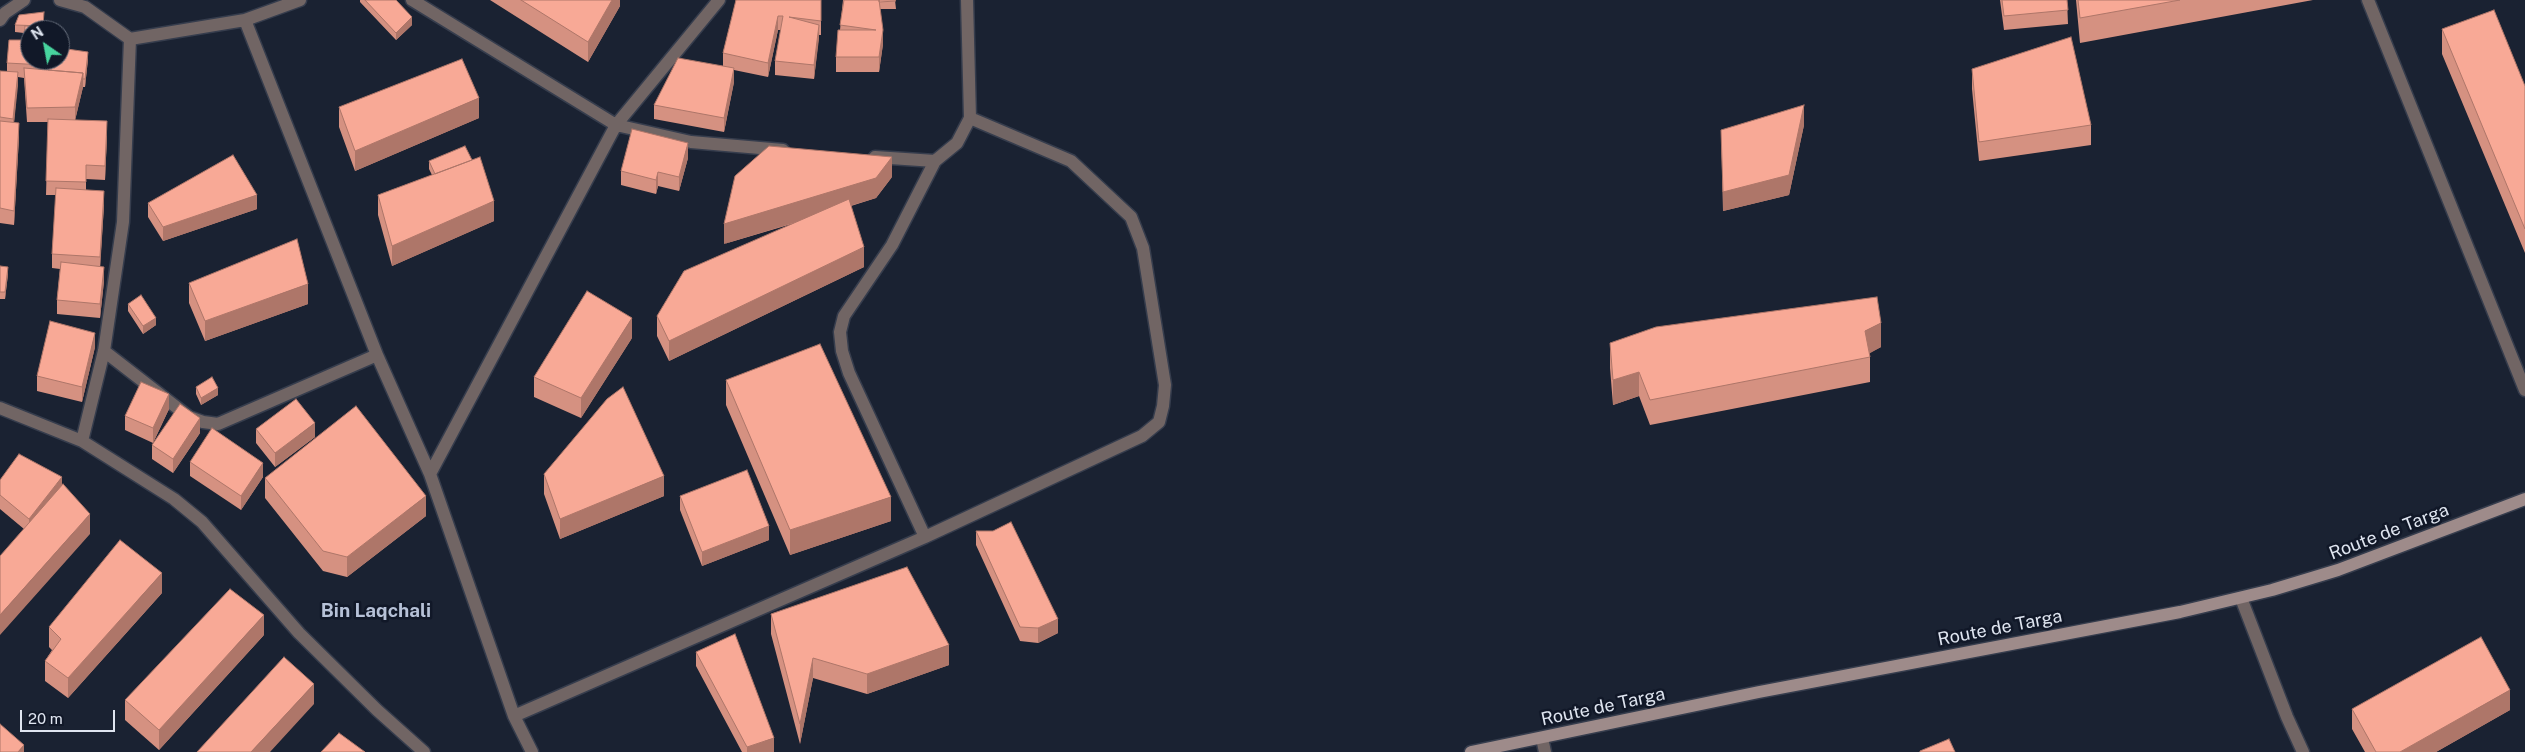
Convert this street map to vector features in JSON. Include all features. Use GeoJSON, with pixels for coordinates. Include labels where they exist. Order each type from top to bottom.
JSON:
{"type":"FeatureCollection","features":[{"type":"Feature","properties":{"kind":"main road","name":"Route de Targa"},"geometry":{"type":"LineString","coordinates":[[1470,752],[1759,692],[2180,612],[2241,598],[2338,570],[2525,499]]}},
{"type":"Feature","properties":{"kind":"street"},"geometry":{"type":"LineString","coordinates":[[0,20],[4,13],[24,0]]}},
{"type":"Feature","properties":{"kind":"street"},"geometry":{"type":"LineString","coordinates":[[60,0],[85,7],[130,39],[245,20],[300,0]]}},
{"type":"Feature","properties":{"kind":"street"},"geometry":{"type":"LineString","coordinates":[[412,0],[616,125],[691,142],[799,151]]}},
{"type":"Feature","properties":{"kind":"street"},"geometry":{"type":"LineString","coordinates":[[430,474],[616,125],[716,7],[719,0]]}},
{"type":"Feature","properties":{"kind":"street"},"geometry":{"type":"LineString","coordinates":[[926,537],[849,373],[842,351],[840,332],[844,316],[892,245],[935,161],[957,143],[970,118],[967,0]]}},
{"type":"Feature","properties":{"kind":"street"},"geometry":{"type":"LineString","coordinates":[[2368,0],[2525,390]]}},
{"type":"Feature","properties":{"kind":"street"},"geometry":{"type":"LineString","coordinates":[[245,20],[377,355],[430,474],[514,716],[532,752]]}},
{"type":"Feature","properties":{"kind":"street"},"geometry":{"type":"LineString","coordinates":[[82,441],[104,352],[123,222],[130,39]]}},
{"type":"Feature","properties":{"kind":"street"},"geometry":{"type":"LineString","coordinates":[[514,716],[926,537],[1142,436],[1159,422],[1165,385],[1143,248],[1131,217],[1071,161],[970,118]]}},
{"type":"Feature","properties":{"kind":"street"},"geometry":{"type":"LineString","coordinates":[[858,156],[935,161]]}},
{"type":"Feature","properties":{"kind":"street"},"geometry":{"type":"LineString","coordinates":[[104,352],[189,417],[203,422],[218,424],[377,355]]}},
{"type":"Feature","properties":{"kind":"street"},"geometry":{"type":"LineString","coordinates":[[0,408],[82,441],[174,498],[202,522],[299,633],[377,710],[424,752]]}},
{"type":"Feature","properties":{"kind":"street"},"geometry":{"type":"LineString","coordinates":[[2241,598],[2287,717],[2304,752]]}},
{"type":"Feature","properties":{"kind":"street"},"geometry":{"type":"LineString","coordinates":[[1542,738],[1545,752]]}},
{"type":"Feature","properties":{"kind":"building"},"geometry":{"type":"Polygon","coordinates":[[[365,0],[396,0],[412,17],[396,33],[365,0]]]}},
{"type":"Feature","properties":{"kind":"building"},"geometry":{"type":"Polygon","coordinates":[[[521,0],[612,0],[588,42],[521,0]]]}},
{"type":"Feature","properties":{"kind":"building"},"geometry":{"type":"Polygon","coordinates":[[[736,0],[821,0],[821,21],[789,17],[819,25],[814,65],[775,61],[783,16],[778,16],[768,63],[723,53],[736,0]]]}},
{"type":"Feature","properties":{"kind":"building"},"geometry":{"type":"Polygon","coordinates":[[[844,0],[879,0],[883,30],[879,57],[836,57],[838,30],[876,30],[840,25],[844,0]]]}},
{"type":"Feature","properties":{"kind":"building"},"geometry":{"type":"Polygon","coordinates":[[[879,0],[895,0],[896,1],[879,2],[879,0]]]}},
{"type":"Feature","properties":{"kind":"building"},"geometry":{"type":"Polygon","coordinates":[[[2002,0],[2067,0],[2068,10],[2004,16],[2002,0]]]}},
{"type":"Feature","properties":{"kind":"building"},"geometry":{"type":"Polygon","coordinates":[[[2078,0],[2180,0],[2080,18],[2078,0]]]}},
{"type":"Feature","properties":{"kind":"building"},"geometry":{"type":"Polygon","coordinates":[[[2494,10],[2525,86],[2525,229],[2442,29],[2494,10]]]}},
{"type":"Feature","properties":{"kind":"building"},"geometry":{"type":"Polygon","coordinates":[[[44,12],[43,20],[20,20],[20,25],[15,25],[19,15],[44,12]]]}},
{"type":"Feature","properties":{"kind":"building"},"geometry":{"type":"Polygon","coordinates":[[[2071,37],[2091,125],[1979,142],[1972,69],[2071,37]]]}},
{"type":"Feature","properties":{"kind":"building"},"geometry":{"type":"Polygon","coordinates":[[[9,40],[20,40],[20,64],[7,63],[9,40]]]}},
{"type":"Feature","properties":{"kind":"building"},"geometry":{"type":"Polygon","coordinates":[[[70,49],[88,52],[85,79],[83,79],[83,73],[48,70],[70,70],[70,49]]]}},
{"type":"Feature","properties":{"kind":"building"},"geometry":{"type":"Polygon","coordinates":[[[678,58],[734,68],[724,118],[654,105],[678,58]]]}},
{"type":"Feature","properties":{"kind":"building"},"geometry":{"type":"Polygon","coordinates":[[[462,59],[479,98],[355,151],[339,107],[462,59]]]}},
{"type":"Feature","properties":{"kind":"building"},"geometry":{"type":"Polygon","coordinates":[[[24,70],[83,73],[75,107],[27,108],[24,70]]]}},
{"type":"Feature","properties":{"kind":"building"},"geometry":{"type":"Polygon","coordinates":[[[0,71],[18,72],[13,119],[0,117],[0,71]]]}},
{"type":"Feature","properties":{"kind":"building"},"geometry":{"type":"Polygon","coordinates":[[[1804,105],[1789,175],[1723,192],[1721,130],[1804,105]]]}},
{"type":"Feature","properties":{"kind":"building"},"geometry":{"type":"Polygon","coordinates":[[[48,119],[107,121],[105,166],[86,165],[86,182],[46,181],[48,119]]]}},
{"type":"Feature","properties":{"kind":"building"},"geometry":{"type":"Polygon","coordinates":[[[0,121],[19,123],[14,211],[0,208],[0,121]]]}},
{"type":"Feature","properties":{"kind":"building"},"geometry":{"type":"Polygon","coordinates":[[[632,129],[688,143],[679,177],[658,172],[656,180],[621,171],[632,129]]]}},
{"type":"Feature","properties":{"kind":"building"},"geometry":{"type":"Polygon","coordinates":[[[465,146],[472,160],[435,174],[429,161],[465,146]]]}},
{"type":"Feature","properties":{"kind":"building"},"geometry":{"type":"Polygon","coordinates":[[[769,146],[892,157],[876,178],[724,224],[735,176],[769,146]]]}},
{"type":"Feature","properties":{"kind":"building"},"geometry":{"type":"Polygon","coordinates":[[[233,155],[257,195],[163,227],[148,203],[233,155]]]}},
{"type":"Feature","properties":{"kind":"building"},"geometry":{"type":"Polygon","coordinates":[[[480,157],[494,201],[392,246],[378,195],[480,157]]]}},
{"type":"Feature","properties":{"kind":"building"},"geometry":{"type":"Polygon","coordinates":[[[56,188],[104,191],[100,257],[52,254],[56,188]]]}},
{"type":"Feature","properties":{"kind":"building"},"geometry":{"type":"Polygon","coordinates":[[[849,199],[864,247],[669,341],[657,316],[684,271],[849,199]]]}},
{"type":"Feature","properties":{"kind":"building"},"geometry":{"type":"Polygon","coordinates":[[[297,239],[308,284],[205,321],[189,283],[297,239]]]}},
{"type":"Feature","properties":{"kind":"building"},"geometry":{"type":"Polygon","coordinates":[[[61,262],[104,267],[100,304],[57,300],[61,262]]]}},
{"type":"Feature","properties":{"kind":"building"},"geometry":{"type":"Polygon","coordinates":[[[0,266],[8,267],[5,292],[0,292],[0,266]]]}},
{"type":"Feature","properties":{"kind":"building"},"geometry":{"type":"Polygon","coordinates":[[[587,291],[632,318],[581,398],[534,377],[587,291]]]}},
{"type":"Feature","properties":{"kind":"building"},"geometry":{"type":"Polygon","coordinates":[[[141,295],[156,318],[143,326],[128,304],[141,295]]]}},
{"type":"Feature","properties":{"kind":"building"},"geometry":{"type":"Polygon","coordinates":[[[1877,297],[1881,323],[1865,331],[1870,357],[1650,400],[1639,372],[1613,380],[1610,343],[1656,327],[1877,297]]]}},
{"type":"Feature","properties":{"kind":"building"},"geometry":{"type":"Polygon","coordinates":[[[50,321],[95,333],[82,387],[37,376],[50,321]]]}},
{"type":"Feature","properties":{"kind":"building"},"geometry":{"type":"Polygon","coordinates":[[[820,344],[891,497],[790,530],[726,380],[820,344]]]}},
{"type":"Feature","properties":{"kind":"building"},"geometry":{"type":"Polygon","coordinates":[[[212,377],[218,388],[201,398],[196,387],[212,377]]]}},
{"type":"Feature","properties":{"kind":"building"},"geometry":{"type":"Polygon","coordinates":[[[141,382],[169,394],[153,428],[125,416],[141,382]]]}},
{"type":"Feature","properties":{"kind":"building"},"geometry":{"type":"Polygon","coordinates":[[[623,387],[664,476],[560,519],[544,474],[607,399],[623,387]]]}},
{"type":"Feature","properties":{"kind":"building"},"geometry":{"type":"Polygon","coordinates":[[[296,399],[315,423],[275,453],[256,429],[296,399]]]}},
{"type":"Feature","properties":{"kind":"building"},"geometry":{"type":"Polygon","coordinates":[[[180,404],[200,418],[173,459],[152,445],[180,404]]]}},
{"type":"Feature","properties":{"kind":"building"},"geometry":{"type":"Polygon","coordinates":[[[356,406],[426,496],[347,557],[323,551],[265,478],[356,406]]]}},
{"type":"Feature","properties":{"kind":"building"},"geometry":{"type":"Polygon","coordinates":[[[212,428],[263,463],[241,496],[190,462],[212,428]]]}},
{"type":"Feature","properties":{"kind":"building"},"geometry":{"type":"Polygon","coordinates":[[[19,454],[62,477],[29,519],[0,495],[0,480],[19,454]]]}},
{"type":"Feature","properties":{"kind":"building"},"geometry":{"type":"Polygon","coordinates":[[[747,470],[769,526],[702,552],[680,496],[747,470]]]}},
{"type":"Feature","properties":{"kind":"building"},"geometry":{"type":"Polygon","coordinates":[[[63,484],[90,514],[0,615],[0,556],[63,484]]]}},
{"type":"Feature","properties":{"kind":"building"},"geometry":{"type":"Polygon","coordinates":[[[1011,522],[1058,619],[1038,628],[1020,627],[976,531],[993,531],[1011,522]]]}},
{"type":"Feature","properties":{"kind":"building"},"geometry":{"type":"Polygon","coordinates":[[[120,540],[162,573],[68,678],[45,661],[61,639],[49,627],[120,540]]]}},
{"type":"Feature","properties":{"kind":"building"},"geometry":{"type":"Polygon","coordinates":[[[907,567],[949,645],[867,674],[813,658],[800,724],[771,614],[907,567]]]}},
{"type":"Feature","properties":{"kind":"building"},"geometry":{"type":"Polygon","coordinates":[[[230,589],[264,615],[159,730],[125,700],[230,589]]]}},
{"type":"Feature","properties":{"kind":"building"},"geometry":{"type":"Polygon","coordinates":[[[735,634],[774,738],[747,747],[696,652],[735,634]]]}},
{"type":"Feature","properties":{"kind":"building"},"geometry":{"type":"Polygon","coordinates":[[[2481,637],[2510,690],[2400,752],[2376,752],[2352,709],[2481,637]]]}},
{"type":"Feature","properties":{"kind":"building"},"geometry":{"type":"Polygon","coordinates":[[[284,657],[314,684],[251,752],[197,752],[284,657]]]}},
{"type":"Feature","properties":{"kind":"building"},"geometry":{"type":"Polygon","coordinates":[[[0,724],[24,745],[18,752],[0,752],[0,724]]]}},
{"type":"Feature","properties":{"kind":"building"},"geometry":{"type":"Polygon","coordinates":[[[339,733],[365,752],[321,752],[339,733]]]}},
{"type":"Feature","properties":{"kind":"building"},"geometry":{"type":"Polygon","coordinates":[[[1949,739],[1955,752],[1920,752],[1920,751],[1949,739]]]}},
{"type":"Feature","properties":{"kind":"district","name":"Bin Laqchali"},"geometry":{"type":"Point","coordinates":[376,611]}}]}
